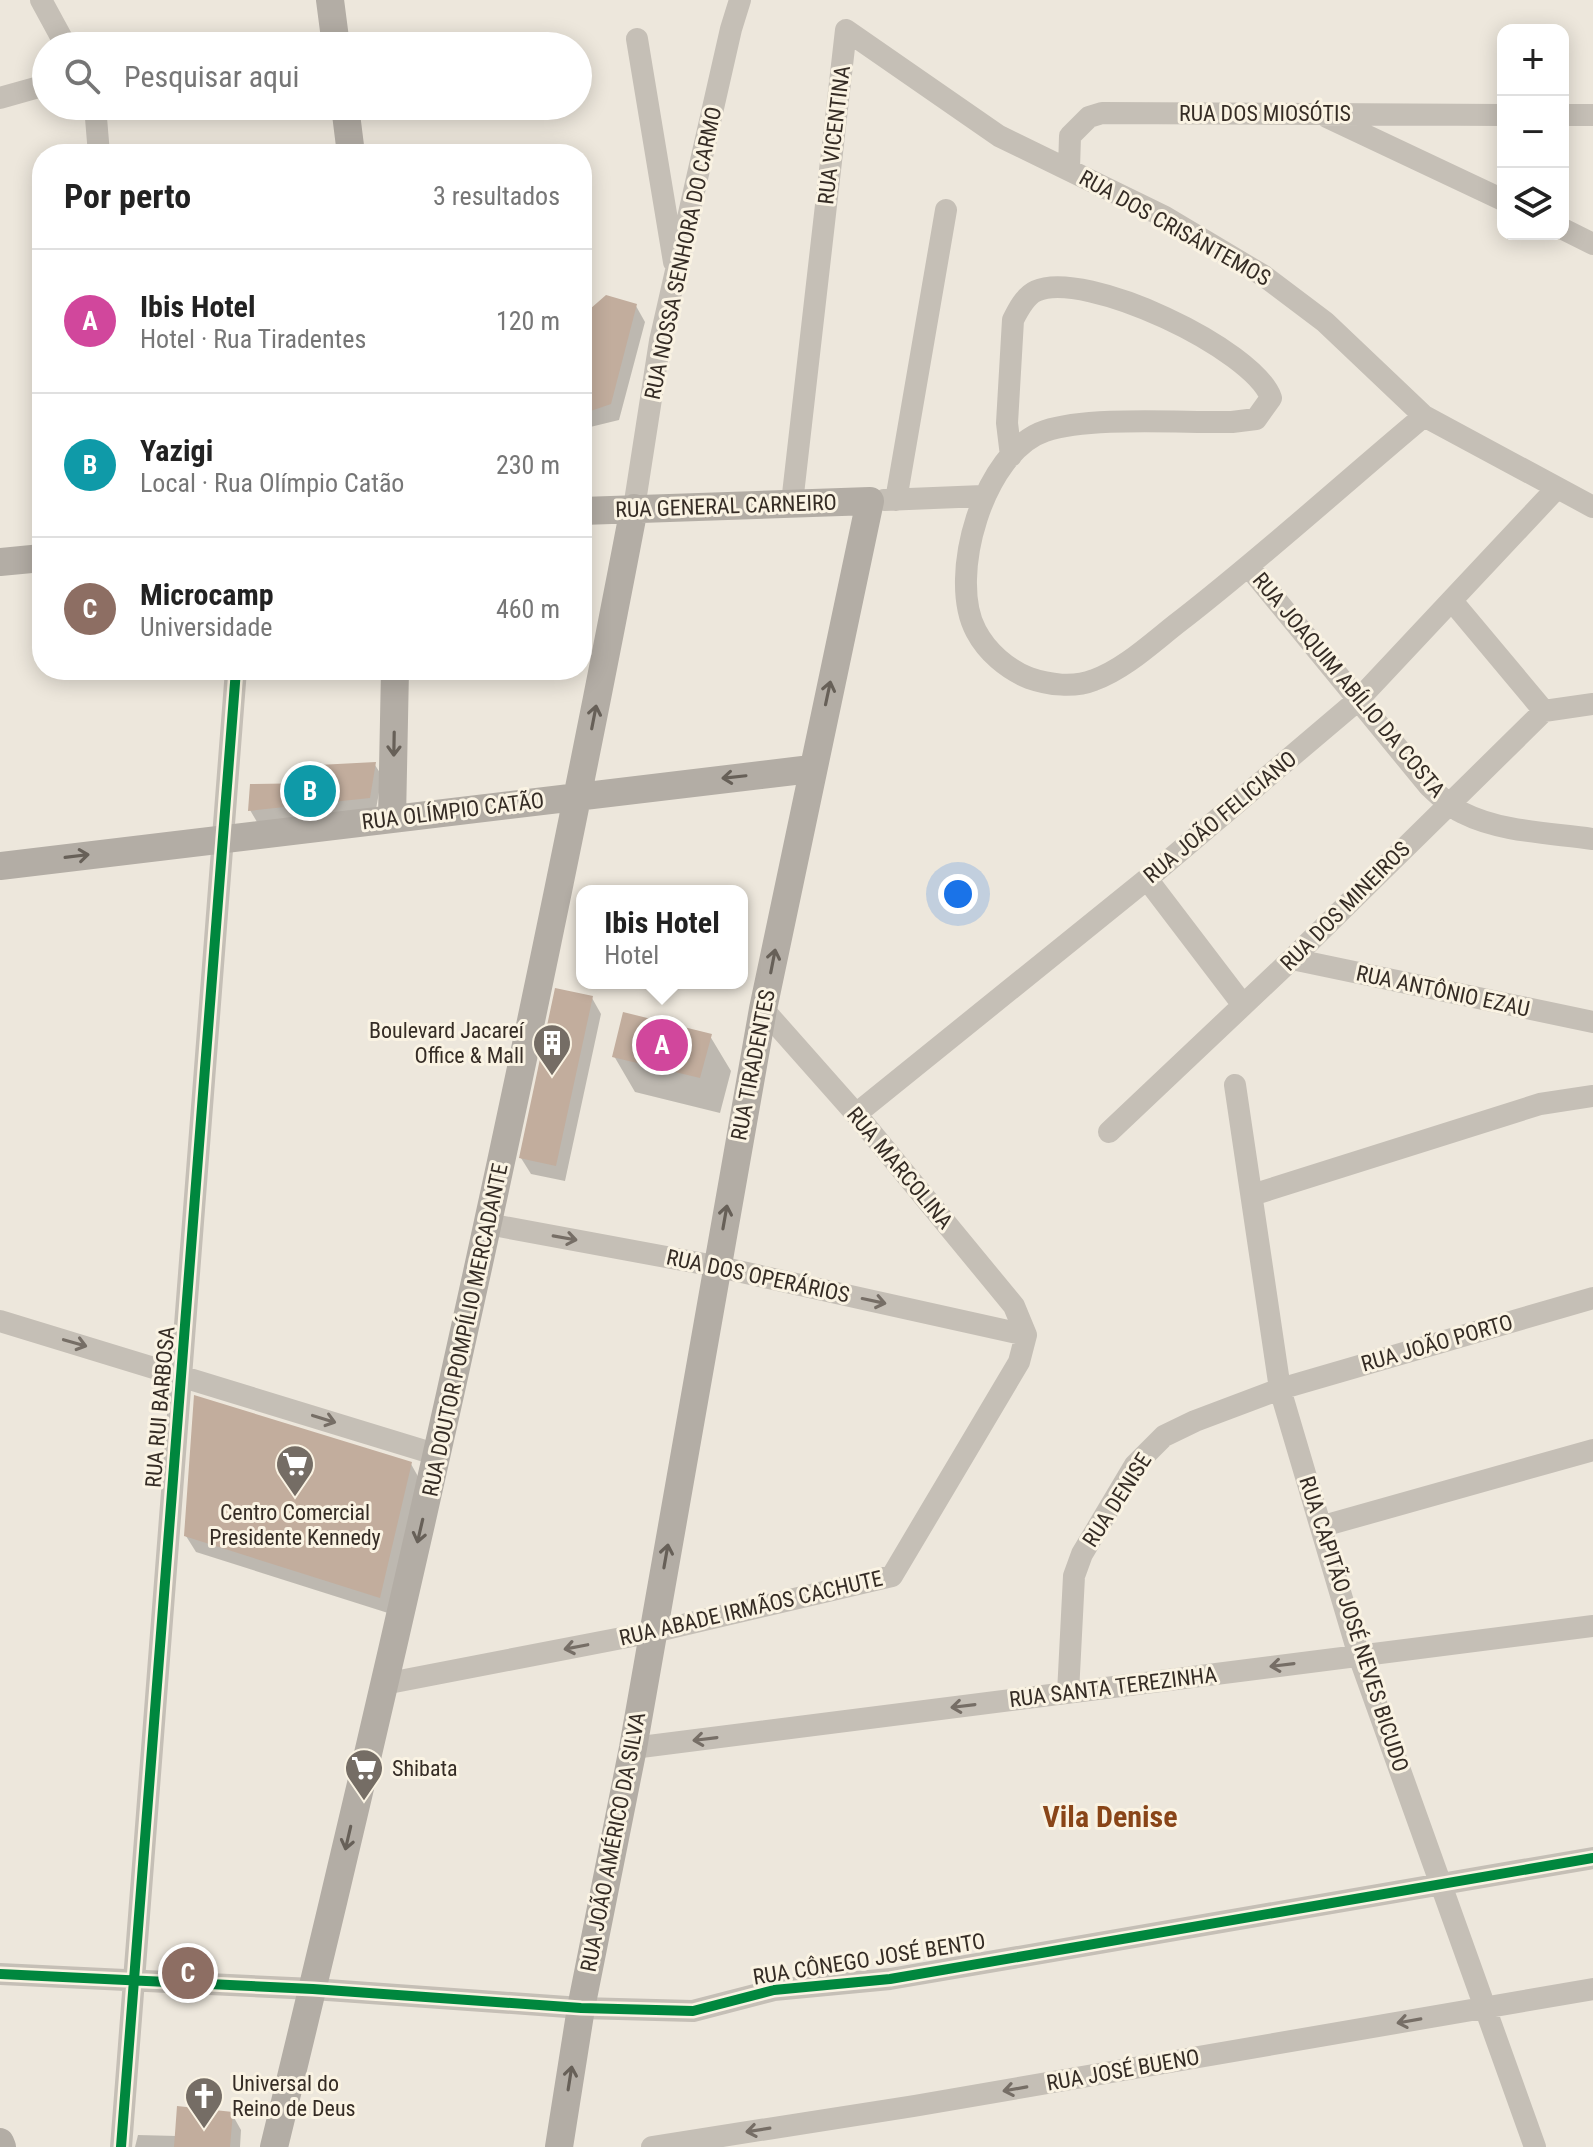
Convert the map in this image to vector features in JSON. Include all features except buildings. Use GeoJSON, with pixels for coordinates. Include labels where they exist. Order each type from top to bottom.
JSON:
{"type":"FeatureCollection","features":[{"type":"Feature","properties":{"kind":"main road"},"geometry":{"type":"LineString","coordinates":[[330,0],[334,32]]}},
{"type":"Feature","properties":{"kind":"main road"},"geometry":{"type":"LineString","coordinates":[[347,120],[350,144]]}},
{"type":"Feature","properties":{"kind":"main road","name":"RUA GENERAL CARNEIRO"},"geometry":{"type":"LineString","coordinates":[[592,510],[883,500]]}},
{"type":"Feature","properties":{"kind":"main road","name":"RUA TIRADENTES"},"geometry":{"type":"LineString","coordinates":[[653,1632],[715,1266],[811,769],[883,500]]}},
{"type":"Feature","properties":{"kind":"main road","name":"RUA DOUTOR POMPÍLIO MERCADANTE"},"geometry":{"type":"LineString","coordinates":[[274,2147],[438,1455],[579,794],[634,508]]}},
{"type":"Feature","properties":{"kind":"main road"},"geometry":{"type":"LineString","coordinates":[[0,562],[32,559]]}},
{"type":"Feature","properties":{"kind":"main road"},"geometry":{"type":"LineString","coordinates":[[392,819],[395,680]]}},
{"type":"Feature","properties":{"kind":"main road","name":"RUA OLÍMPIO CATÃO"},"geometry":{"type":"LineString","coordinates":[[0,866],[579,794],[811,769]]}},
{"type":"Feature","properties":{"kind":"main road","name":"RUA JOÃO AMÉRICO DA SILVA"},"geometry":{"type":"LineString","coordinates":[[559,2147],[581,2008],[653,1632]]}},
{"type":"Feature","properties":{"kind":"street"},"geometry":{"type":"LineString","coordinates":[[41,0],[58,32]]}},
{"type":"Feature","properties":{"kind":"street","name":"RUA NOSSA SENHORA DO CARMO"},"geometry":{"type":"LineString","coordinates":[[634,508],[660,341],[740,0]]}},
{"type":"Feature","properties":{"kind":"street","name":"RUA VICENTINA"},"geometry":{"type":"LineString","coordinates":[[792,503],[846,30],[999,136],[1069,169]]}},
{"type":"Feature","properties":{"kind":"street"},"geometry":{"type":"LineString","coordinates":[[637,39],[676,274]]}},
{"type":"Feature","properties":{"kind":"street"},"geometry":{"type":"LineString","coordinates":[[0,98],[32,89]]}},
{"type":"Feature","properties":{"kind":"street","name":"RUA DOS MIOSÓTIS"},"geometry":{"type":"LineString","coordinates":[[1069,169],[1070,136],[1089,117],[1102,113],[1497,115]]}},
{"type":"Feature","properties":{"kind":"street"},"geometry":{"type":"LineString","coordinates":[[1320,113],[1497,197]]}},
{"type":"Feature","properties":{"kind":"street"},"geometry":{"type":"LineString","coordinates":[[1569,115],[1593,115]]}},
{"type":"Feature","properties":{"kind":"street"},"geometry":{"type":"LineString","coordinates":[[96,120],[98,144]]}},
{"type":"Feature","properties":{"kind":"street","name":"RUA DOS CRISÂNTEMOS"},"geometry":{"type":"LineString","coordinates":[[1069,169],[1165,217],[1264,276],[1325,322],[1424,416],[1593,507]]}},
{"type":"Feature","properties":{"kind":"street"},"geometry":{"type":"LineString","coordinates":[[946,210],[883,500],[983,496]]}},
{"type":"Feature","properties":{"kind":"street"},"geometry":{"type":"LineString","coordinates":[[1569,232],[1593,244]]}},
{"type":"Feature","properties":{"kind":"street"},"geometry":{"type":"LineString","coordinates":[[1011,456],[1007,423],[1013,320],[1020,305],[1036,291],[1063,289],[1107,296],[1172,320],[1224,349],[1266,384],[1271,398],[1256,419],[1073,424],[1042,431],[1011,456],[983,496],[966,579],[974,629],[1004,664],[1044,683],[1091,681],[1110,674],[1249,567],[1424,416]]}},
{"type":"Feature","properties":{"kind":"street","name":"RUA JOÃO FELICIANO"},"geometry":{"type":"LineString","coordinates":[[856,1114],[1147,879],[1358,700],[1556,489]]}},
{"type":"Feature","properties":{"kind":"street","name":"RUA JOAQUIM ABÍLIO DA COSTA"},"geometry":{"type":"LineString","coordinates":[[1249,567],[1429,786],[1461,813],[1484,821],[1593,839]]}},
{"type":"Feature","properties":{"kind":"street"},"geometry":{"type":"LineString","coordinates":[[1452,601],[1544,711],[1593,704]]}},
{"type":"Feature","properties":{"kind":"street","name":"RUA RUI BARBOSA"},"geometry":{"type":"LineString","coordinates":[[121,2147],[235,680]]}},
{"type":"Feature","properties":{"kind":"street","name":"RUA DOS MINEIROS"},"geometry":{"type":"LineString","coordinates":[[1109,1132],[1292,959],[1544,711]]}},
{"type":"Feature","properties":{"kind":"street"},"geometry":{"type":"LineString","coordinates":[[1147,879],[1243,1005]]}},
{"type":"Feature","properties":{"kind":"street","name":"RUA ANTÔNIO EZAU"},"geometry":{"type":"LineString","coordinates":[[1292,959],[1593,1022]]}},
{"type":"Feature","properties":{"kind":"street","name":"RUA MARCOLINA"},"geometry":{"type":"LineString","coordinates":[[763,1009],[856,1114],[1014,1306],[1026,1335]]}},
{"type":"Feature","properties":{"kind":"street","name":"RUA CAPITÃO JOSÉ NEVES BICUDO"},"geometry":{"type":"LineString","coordinates":[[1235,1085],[1280,1389],[1359,1656],[1535,2147]]}},
{"type":"Feature","properties":{"kind":"street"},"geometry":{"type":"LineString","coordinates":[[1252,1195],[1540,1104],[1593,1096]]}},
{"type":"Feature","properties":{"kind":"street","name":"RUA DOS OPERÁRIOS"},"geometry":{"type":"LineString","coordinates":[[488,1224],[715,1266],[1026,1335]]}},
{"type":"Feature","properties":{"kind":"street","name":"RUA JOÃO PORTO"},"geometry":{"type":"LineString","coordinates":[[1280,1389],[1593,1298]]}},
{"type":"Feature","properties":{"kind":"street"},"geometry":{"type":"LineString","coordinates":[[0,1321],[438,1455]]}},
{"type":"Feature","properties":{"kind":"street","name":"RUA ABADE IRMÃOS CACHUTE"},"geometry":{"type":"LineString","coordinates":[[384,1684],[653,1632],[895,1574],[1019,1362],[1026,1335]]}},
{"type":"Feature","properties":{"kind":"street","name":"RUA DENISE"},"geometry":{"type":"LineString","coordinates":[[1068,1693],[1070,1597],[1074,1576],[1082,1554],[1135,1465],[1175,1431],[1280,1389]]}},
{"type":"Feature","properties":{"kind":"street"},"geometry":{"type":"LineString","coordinates":[[1323,1526],[1593,1450]]}},
{"type":"Feature","properties":{"kind":"street","name":"RUA SANTA TEREZINHA"},"geometry":{"type":"LineString","coordinates":[[633,1748],[1593,1626]]}},
{"type":"Feature","properties":{"kind":"street","name":"RUA CÔNEGO JOSÉ BENTO"},"geometry":{"type":"LineString","coordinates":[[0,1974],[313,1989],[581,2008],[693,2011],[774,1990],[890,1979],[1593,1858]]}},
{"type":"Feature","properties":{"kind":"street","name":"RUA JOSÉ BUENO"},"geometry":{"type":"LineString","coordinates":[[652,2147],[1593,1989]]}},
{"type":"Feature","properties":{"kind":"cycle path"},"geometry":{"type":"LineString","coordinates":[[121,2147],[235,680]]}},
{"type":"Feature","properties":{"kind":"cycle path"},"geometry":{"type":"LineString","coordinates":[[0,1974],[313,1989],[581,2008],[693,2011],[774,1990],[890,1979],[1593,1858]]}},
{"type":"Feature","properties":{"kind":"place","name":"Yazigi"},"geometry":{"type":"Point","coordinates":[310,791]}},
{"type":"Feature","properties":{"kind":"place","name":"Ibis Hotel"},"geometry":{"type":"Point","coordinates":[662,1045]}},
{"type":"Feature","properties":{"kind":"place","name":"Boulevard Jacareí Office & Mall"},"geometry":{"type":"Point","coordinates":[552,1077]}},
{"type":"Feature","properties":{"kind":"place","name":"Centro Comercial Presidente Kennedy"},"geometry":{"type":"Point","coordinates":[295,1498]}},
{"type":"Feature","properties":{"kind":"place","name":"Shibata"},"geometry":{"type":"Point","coordinates":[364,1802]}},
{"type":"Feature","properties":{"kind":"place","name":"Microcamp"},"geometry":{"type":"Point","coordinates":[188,1973]}},
{"type":"Feature","properties":{"kind":"place","name":"Universal do Reino de Deus"},"geometry":{"type":"Point","coordinates":[204,2130]}},
{"type":"Feature","properties":{"kind":"district","name":"Vila Denise"},"geometry":{"type":"Point","coordinates":[1110,1816]}}]}
